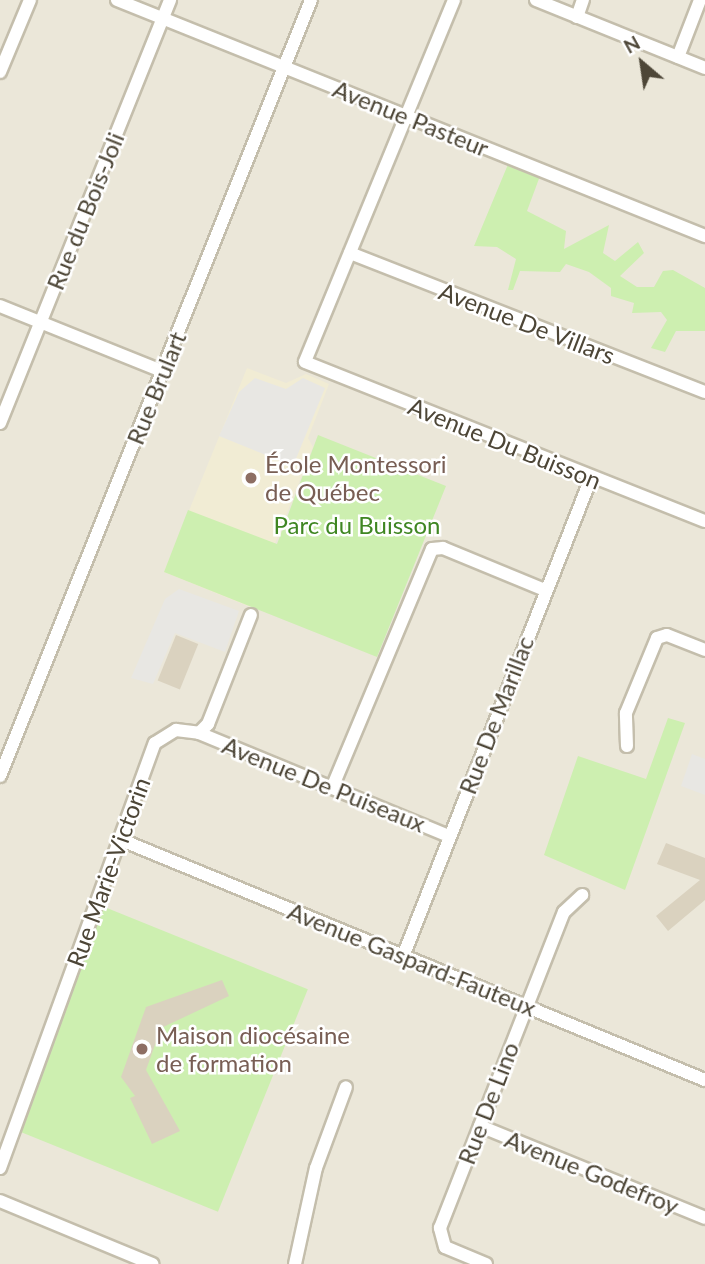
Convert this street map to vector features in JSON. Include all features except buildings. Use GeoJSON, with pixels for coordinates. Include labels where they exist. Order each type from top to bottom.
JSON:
{"type":"FeatureCollection","features":[{"type":"Feature","properties":{"kind":"street"},"geometry":{"type":"LineString","coordinates":[[0,72],[30,0]]}},
{"type":"Feature","properties":{"kind":"street","name":"Avenue Pasteur"},"geometry":{"type":"LineString","coordinates":[[117,0],[705,236]]}},
{"type":"Feature","properties":{"kind":"street","name":"Rue du Bois-Joli"},"geometry":{"type":"LineString","coordinates":[[0,423],[170,0]]}},
{"type":"Feature","properties":{"kind":"street","name":"Rue Brulart"},"geometry":{"type":"LineString","coordinates":[[0,776],[311,0]]}},
{"type":"Feature","properties":{"kind":"street"},"geometry":{"type":"LineString","coordinates":[[350,253],[454,0]]}},
{"type":"Feature","properties":{"kind":"street"},"geometry":{"type":"LineString","coordinates":[[536,0],[705,68]]}},
{"type":"Feature","properties":{"kind":"street"},"geometry":{"type":"LineString","coordinates":[[577,17],[583,0]]}},
{"type":"Feature","properties":{"kind":"street"},"geometry":{"type":"LineString","coordinates":[[678,57],[700,0]]}},
{"type":"Feature","properties":{"kind":"street","name":"Avenue Du Buisson"},"geometry":{"type":"LineString","coordinates":[[350,253],[305,362],[591,478],[705,521]]}},
{"type":"Feature","properties":{"kind":"street","name":"Avenue De Villars"},"geometry":{"type":"LineString","coordinates":[[350,253],[705,392]]}},
{"type":"Feature","properties":{"kind":"street"},"geometry":{"type":"LineString","coordinates":[[0,306],[162,371]]}},
{"type":"Feature","properties":{"kind":"street","name":"Rue De Marillac"},"geometry":{"type":"LineString","coordinates":[[404,954],[591,478]]}},
{"type":"Feature","properties":{"kind":"street"},"geometry":{"type":"LineString","coordinates":[[332,788],[432,549],[443,548],[545,590]]}},
{"type":"Feature","properties":{"kind":"street"},"geometry":{"type":"LineString","coordinates":[[199,733],[221,696],[251,615]]}},
{"type":"Feature","properties":{"kind":"street"},"geometry":{"type":"LineString","coordinates":[[627,746],[626,713],[657,638],[667,635],[705,650]]}},
{"type":"Feature","properties":{"kind":"street","name":"Rue Marie-Victorin"},"geometry":{"type":"LineString","coordinates":[[0,1168],[155,743],[176,730],[199,733]]}},
{"type":"Feature","properties":{"kind":"street","name":"Avenue De Puiseaux"},"geometry":{"type":"LineString","coordinates":[[199,733],[449,836]]}},
{"type":"Feature","properties":{"kind":"street","name":"Avenue Gaspard-Fauteux"},"geometry":{"type":"LineString","coordinates":[[119,839],[705,1080]]}},
{"type":"Feature","properties":{"kind":"street","name":"Rue De Lino"},"geometry":{"type":"LineString","coordinates":[[486,1264],[439,1240],[525,1005],[564,912],[582,895]]}},
{"type":"Feature","properties":{"kind":"street"},"geometry":{"type":"LineString","coordinates":[[295,1264],[305,1240],[316,1168],[346,1087]]}},
{"type":"Feature","properties":{"kind":"street","name":"Avenue Godefroy"},"geometry":{"type":"LineString","coordinates":[[480,1126],[705,1219]]}},
{"type":"Feature","properties":{"kind":"street"},"geometry":{"type":"LineString","coordinates":[[0,1201],[152,1264]]}},
{"type":"Feature","properties":{"kind":"shaded area"},"geometry":{"type":"Polygon","coordinates":[[[0,0],[705,0],[705,1264],[0,1264],[0,0]]]}},
{"type":"Feature","properties":{"kind":"shaded area","name":"École Montessori de Québec"},"geometry":{"type":"Polygon","coordinates":[[[247,368],[286,383],[306,374],[329,384],[308,438],[313,447],[250,607],[164,572],[247,368]]]}},
{"type":"Feature","properties":{"kind":"shaded area"},"geometry":{"type":"Polygon","coordinates":[[[255,378],[286,389],[303,378],[325,388],[293,466],[219,436],[239,392],[255,378]]]}},
{"type":"Feature","properties":{"kind":"shaded area"},"geometry":{"type":"Polygon","coordinates":[[[179,589],[239,611],[225,652],[175,633],[153,684],[131,678],[165,599],[179,589]]]}},
{"type":"Feature","properties":{"kind":"shaded area"},"geometry":{"type":"Polygon","coordinates":[[[692,754],[705,759],[705,795],[681,786],[692,754]]]}},
{"type":"Feature","properties":{"kind":"green space"},"geometry":{"type":"Polygon","coordinates":[[[509,162],[540,176],[527,211],[566,231],[564,249],[609,225],[603,253],[615,261],[638,242],[644,253],[620,276],[637,287],[654,287],[663,271],[673,270],[705,288],[705,331],[676,331],[665,352],[651,348],[667,320],[661,312],[632,313],[634,303],[611,296],[611,288],[589,272],[566,264],[560,272],[520,271],[513,290],[508,290],[516,259],[497,247],[474,246],[509,162]]]}},
{"type":"Feature","properties":{"kind":"green space","name":"Parc du Buisson"},"geometry":{"type":"Polygon","coordinates":[[[318,435],[446,486],[377,657],[164,572],[188,510],[277,544],[318,435]]]}},
{"type":"Feature","properties":{"kind":"green space"},"geometry":{"type":"Polygon","coordinates":[[[668,718],[685,723],[625,890],[544,855],[578,756],[646,779],[668,718]]]}},
{"type":"Feature","properties":{"kind":"green space"},"geometry":{"type":"Polygon","coordinates":[[[102,906],[308,989],[218,1212],[12,1129],[102,906]]]}},
{"type":"Feature","properties":{"kind":"place","name":"École Montessori de Québec"},"geometry":{"type":"Point","coordinates":[251,478]}},
{"type":"Feature","properties":{"kind":"place","name":"Maison diocésaine de formation"},"geometry":{"type":"Point","coordinates":[142,1049]}}]}
